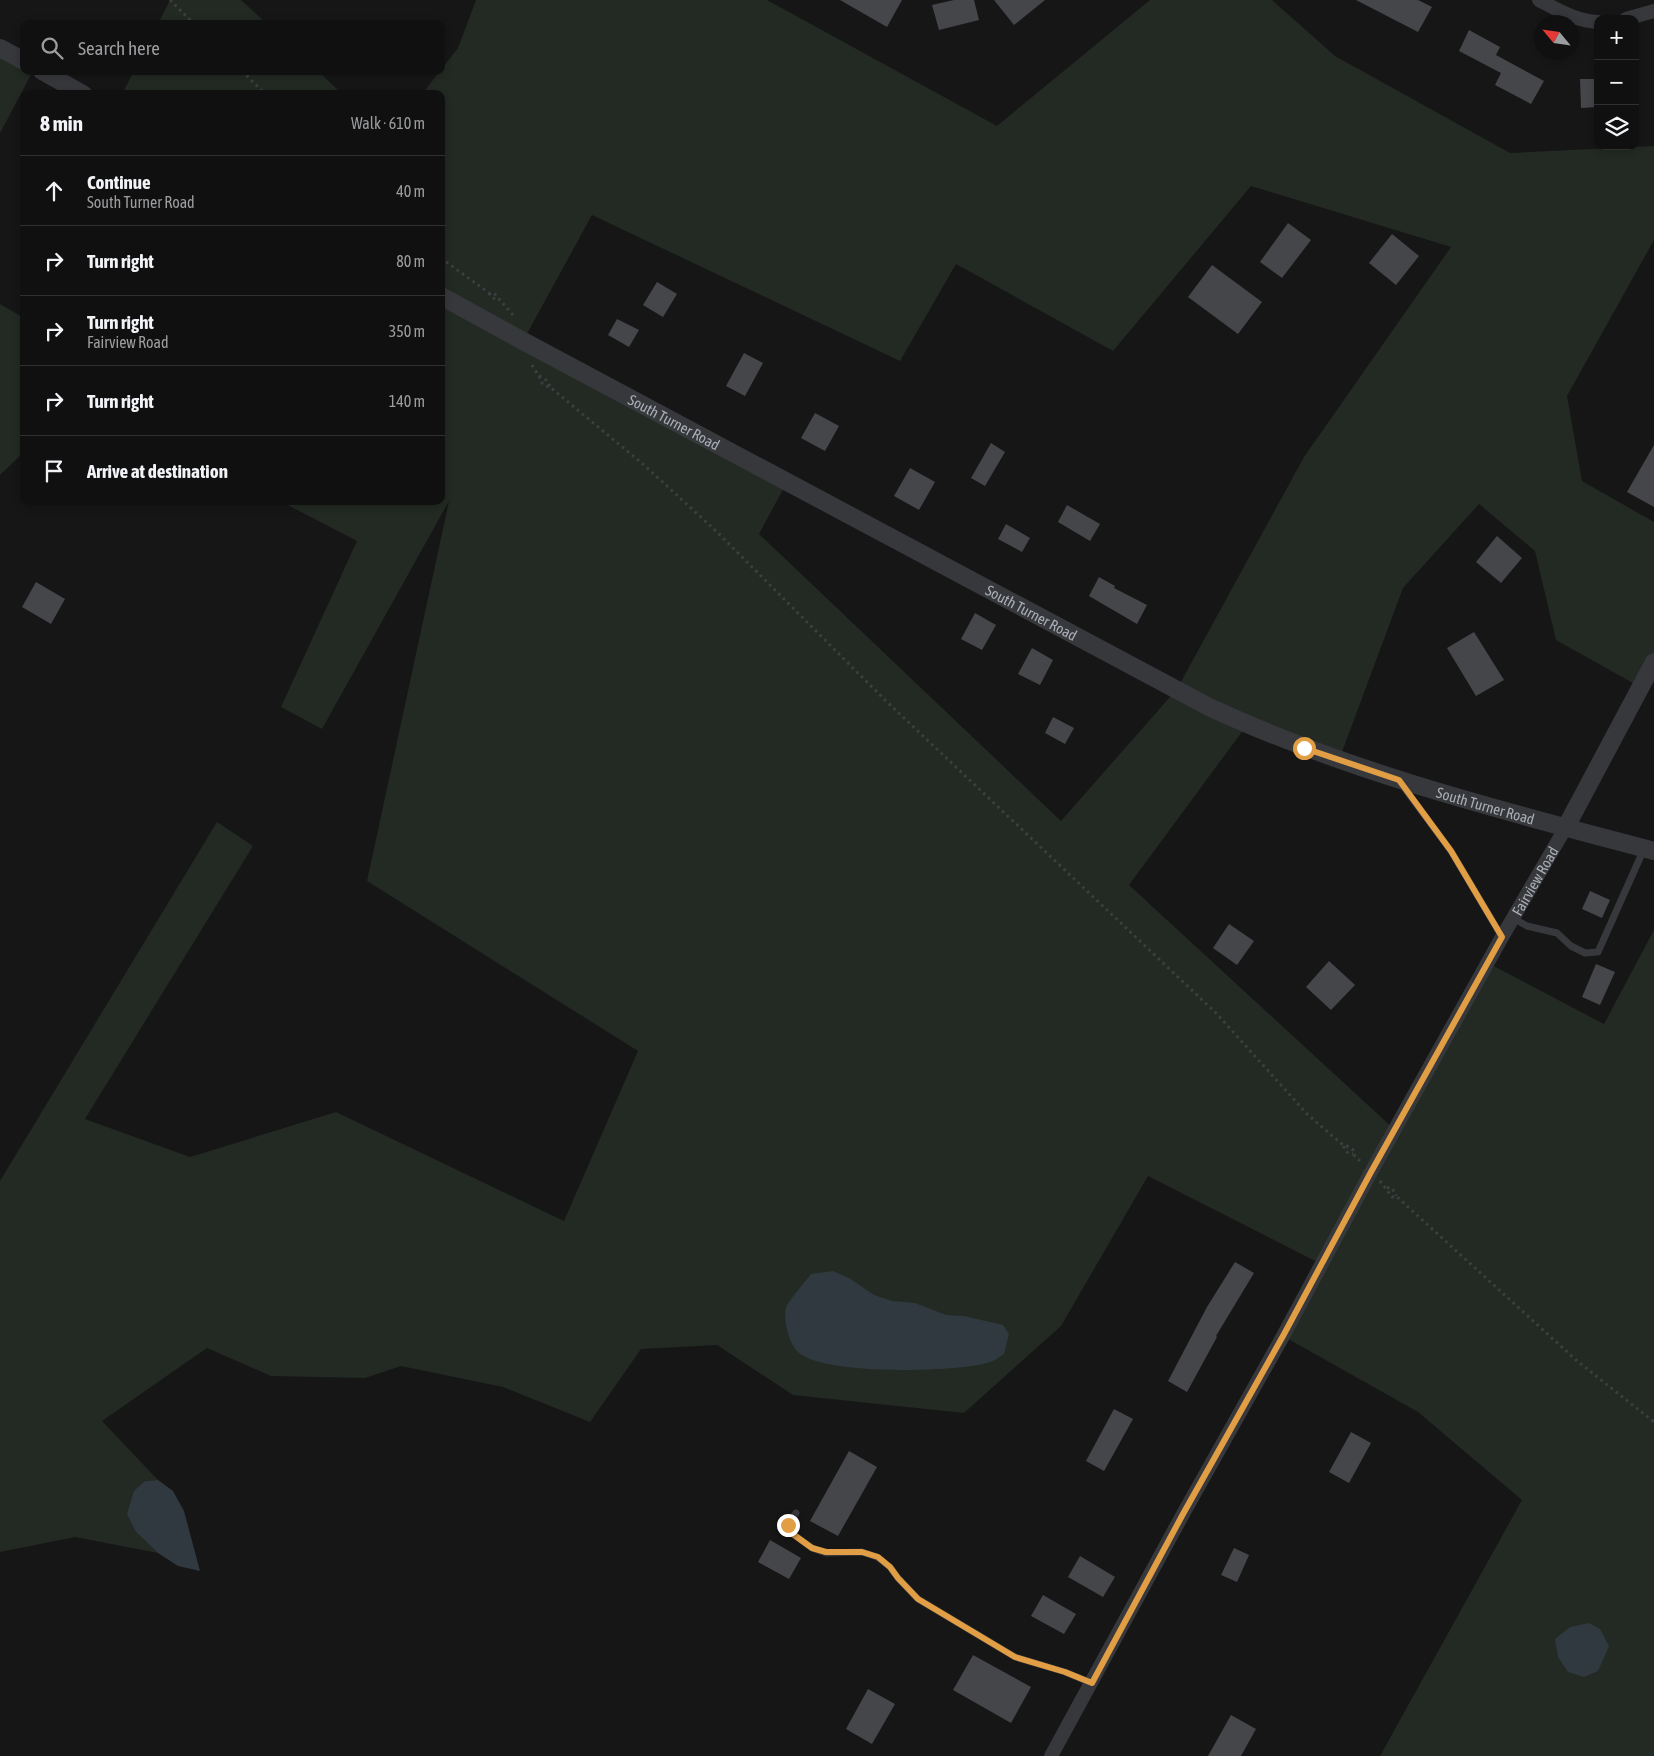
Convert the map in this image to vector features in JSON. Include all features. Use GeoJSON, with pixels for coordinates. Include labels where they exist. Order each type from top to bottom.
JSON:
{"type":"FeatureCollection","features":[{"type":"Feature","properties":{"kind":"street"},"geometry":{"type":"LineString","coordinates":[[1539,0],[1570,16],[1594,22]]}},
{"type":"Feature","properties":{"kind":"street"},"geometry":{"type":"LineString","coordinates":[[1639,15],[1654,11]]}},
{"type":"Feature","properties":{"kind":"street"},"geometry":{"type":"LineString","coordinates":[[0,48],[20,59]]}},
{"type":"Feature","properties":{"kind":"street"},"geometry":{"type":"LineString","coordinates":[[49,75],[76,90]]}},
{"type":"Feature","properties":{"kind":"street","name":"South Turner Road"},"geometry":{"type":"LineString","coordinates":[[445,298],[1247,724],[1304,748],[1399,780],[1649,850]]}},
{"type":"Feature","properties":{"kind":"street","name":"Fairview Road"},"geometry":{"type":"LineString","coordinates":[[1051,1756],[1283,1336],[1371,1172],[1502,937],[1566,827],[1654,662]]}},
{"type":"Feature","properties":{"kind":"lane"},"geometry":{"type":"LineString","coordinates":[[1399,780],[1451,851],[1502,937]]}},
{"type":"Feature","properties":{"kind":"lane"},"geometry":{"type":"LineString","coordinates":[[1513,918],[1527,926],[1557,933],[1571,946],[1585,953],[1598,952],[1649,850]]}},
{"type":"Feature","properties":{"kind":"lane"},"geometry":{"type":"LineString","coordinates":[[796,1513],[788,1525],[790,1532],[812,1548],[826,1552],[862,1552],[878,1557],[890,1567],[918,1599],[1015,1657],[1065,1672],[1092,1683]]}},
{"type":"Feature","properties":{"kind":"path"},"geometry":{"type":"LineString","coordinates":[[170,0],[190,20]]}},
{"type":"Feature","properties":{"kind":"path"},"geometry":{"type":"LineString","coordinates":[[246,75],[261,90]]}},
{"type":"Feature","properties":{"kind":"path"},"geometry":{"type":"LineString","coordinates":[[445,261],[490,292]]}},
{"type":"Feature","properties":{"kind":"path"},"geometry":{"type":"LineString","coordinates":[[550,387],[644,465],[716,531],[885,700],[1216,1013],[1308,1115],[1344,1146]]}},
{"type":"Feature","properties":{"kind":"path"},"geometry":{"type":"LineString","coordinates":[[1396,1196],[1576,1360],[1654,1422]]}},
{"type":"Feature","properties":{"kind":"shaded area"},"geometry":{"type":"Polygon","coordinates":[[[170,0],[241,0],[263,20],[160,20],[170,0]]]}},
{"type":"Feature","properties":{"kind":"shaded area"},"geometry":{"type":"Polygon","coordinates":[[[476,0],[767,0],[997,126],[1150,0],[1272,0],[1335,56],[1510,153],[1594,149],[1639,150],[1639,147],[1654,146],[1654,240],[1567,396],[1582,481],[1654,522],[1654,662],[1640,687],[1556,640],[1535,551],[1479,504],[1403,588],[1339,760],[1247,725],[1129,885],[1394,1129],[1488,963],[1604,1024],[1654,930],[1654,1756],[1380,1756],[1522,1500],[1418,1412],[1283,1336],[1321,1264],[1148,1176],[1061,1326],[964,1413],[793,1395],[717,1345],[641,1349],[590,1422],[503,1387],[401,1366],[365,1378],[271,1376],[207,1348],[102,1421],[158,1480],[145,1481],[136,1532],[158,1553],[75,1537],[0,1552],[0,1181],[217,822],[253,846],[85,1119],[190,1157],[336,1112],[564,1221],[638,1051],[367,881],[449,501],[322,729],[281,707],[357,541],[288,505],[445,505],[445,90],[425,90],[437,75],[445,75],[445,65],[458,48],[476,0]],[[1251,186],[1113,351],[956,264],[900,361],[592,215],[523,341],[787,482],[759,534],[1061,821],[1177,689],[1304,457],[1451,247],[1251,186]]]}},
{"type":"Feature","properties":{"kind":"shaded area"},"geometry":{"type":"Polygon","coordinates":[[[0,48],[20,59],[20,75],[31,75],[23,90],[20,90],[20,95],[0,133],[0,48]]]}},
{"type":"Feature","properties":{"kind":"shaded area"},"geometry":{"type":"Polygon","coordinates":[[[132,75],[322,75],[338,90],[124,90],[132,75]]]}},
{"type":"Feature","properties":{"kind":"shaded area"},"geometry":{"type":"Polygon","coordinates":[[[0,304],[20,316],[20,456],[0,475],[0,304]]]}},
{"type":"Feature","properties":{"kind":"shaded area"},"geometry":{"type":"Polygon","coordinates":[[[833,1271],[849,1278],[874,1295],[892,1301],[915,1303],[946,1315],[964,1316],[1003,1325],[1009,1334],[1004,1354],[994,1361],[971,1366],[919,1370],[859,1368],[832,1365],[810,1359],[797,1351],[791,1342],[786,1325],[786,1308],[811,1274],[833,1271]]]}},
{"type":"Feature","properties":{"kind":"shaded area"},"geometry":{"type":"Polygon","coordinates":[[[158,1480],[173,1491],[184,1511],[200,1571],[178,1566],[158,1553],[136,1532],[127,1514],[134,1491],[145,1481],[158,1480]]]}},
{"type":"Feature","properties":{"kind":"shaded area"},"geometry":{"type":"Polygon","coordinates":[[[1589,1623],[1600,1629],[1609,1646],[1598,1671],[1584,1677],[1568,1672],[1558,1657],[1555,1639],[1570,1627],[1589,1623]]]}},
{"type":"Feature","properties":{"kind":"building"},"geometry":{"type":"Polygon","coordinates":[[[840,0],[902,0],[887,27],[840,0]]]}},
{"type":"Feature","properties":{"kind":"building"},"geometry":{"type":"Polygon","coordinates":[[[954,0],[974,0],[979,20],[939,30],[932,5],[954,0]]]}},
{"type":"Feature","properties":{"kind":"building"},"geometry":{"type":"Polygon","coordinates":[[[994,0],[1045,0],[1014,25],[994,0]]]}},
{"type":"Feature","properties":{"kind":"building"},"geometry":{"type":"Polygon","coordinates":[[[1356,0],[1418,0],[1432,7],[1418,32],[1356,0]]]}},
{"type":"Feature","properties":{"kind":"building"},"geometry":{"type":"Polygon","coordinates":[[[1469,30],[1500,47],[1496,55],[1544,81],[1531,104],[1495,85],[1501,73],[1459,51],[1469,30]]]}},
{"type":"Feature","properties":{"kind":"building"},"geometry":{"type":"Polygon","coordinates":[[[1580,79],[1594,79],[1594,107],[1581,108],[1580,79]]]}},
{"type":"Feature","properties":{"kind":"building"},"geometry":{"type":"Polygon","coordinates":[[[1288,223],[1311,240],[1282,278],[1260,262],[1288,223]]]}},
{"type":"Feature","properties":{"kind":"building"},"geometry":{"type":"Polygon","coordinates":[[[1392,234],[1419,256],[1396,285],[1369,263],[1392,234]]]}},
{"type":"Feature","properties":{"kind":"building"},"geometry":{"type":"Polygon","coordinates":[[[1212,265],[1262,302],[1238,334],[1188,297],[1212,265]]]}},
{"type":"Feature","properties":{"kind":"building"},"geometry":{"type":"Polygon","coordinates":[[[657,282],[677,294],[663,317],[643,305],[657,282]]]}},
{"type":"Feature","properties":{"kind":"building"},"geometry":{"type":"Polygon","coordinates":[[[617,319],[639,330],[629,347],[608,335],[617,319]]]}},
{"type":"Feature","properties":{"kind":"building"},"geometry":{"type":"Polygon","coordinates":[[[744,353],[763,363],[745,396],[726,386],[744,353]]]}},
{"type":"Feature","properties":{"kind":"building"},"geometry":{"type":"Polygon","coordinates":[[[815,413],[839,426],[825,451],[801,438],[815,413]]]}},
{"type":"Feature","properties":{"kind":"building"},"geometry":{"type":"Polygon","coordinates":[[[991,443],[1005,452],[985,486],[971,478],[991,443]]]}},
{"type":"Feature","properties":{"kind":"building"},"geometry":{"type":"Polygon","coordinates":[[[1654,445],[1654,507],[1627,492],[1654,445]]]}},
{"type":"Feature","properties":{"kind":"building"},"geometry":{"type":"Polygon","coordinates":[[[910,468],[935,482],[919,510],[894,496],[910,468]]]}},
{"type":"Feature","properties":{"kind":"building"},"geometry":{"type":"Polygon","coordinates":[[[1067,505],[1100,524],[1090,541],[1058,522],[1067,505]]]}},
{"type":"Feature","properties":{"kind":"building"},"geometry":{"type":"Polygon","coordinates":[[[1006,524],[1030,538],[1022,552],[998,539],[1006,524]]]}},
{"type":"Feature","properties":{"kind":"building"},"geometry":{"type":"Polygon","coordinates":[[[1497,536],[1522,558],[1501,583],[1476,562],[1497,536]]]}},
{"type":"Feature","properties":{"kind":"building"},"geometry":{"type":"Polygon","coordinates":[[[1099,577],[1115,586],[1114,588],[1147,605],[1137,624],[1089,596],[1099,577]]]}},
{"type":"Feature","properties":{"kind":"building"},"geometry":{"type":"Polygon","coordinates":[[[36,582],[65,599],[51,624],[22,607],[36,582]]]}},
{"type":"Feature","properties":{"kind":"building"},"geometry":{"type":"Polygon","coordinates":[[[975,613],[996,625],[982,650],[961,639],[975,613]]]}},
{"type":"Feature","properties":{"kind":"building"},"geometry":{"type":"Polygon","coordinates":[[[1474,632],[1504,680],[1476,696],[1447,648],[1474,632]]]}},
{"type":"Feature","properties":{"kind":"building"},"geometry":{"type":"Polygon","coordinates":[[[1032,648],[1053,660],[1040,685],[1018,674],[1032,648]]]}},
{"type":"Feature","properties":{"kind":"building"},"geometry":{"type":"Polygon","coordinates":[[[1053,717],[1074,728],[1065,744],[1045,733],[1053,717]]]}},
{"type":"Feature","properties":{"kind":"building"},"geometry":{"type":"Polygon","coordinates":[[[1590,891],[1610,900],[1602,918],[1582,909],[1590,891]]]}},
{"type":"Feature","properties":{"kind":"building"},"geometry":{"type":"Polygon","coordinates":[[[1229,924],[1254,941],[1237,965],[1213,948],[1229,924]]]}},
{"type":"Feature","properties":{"kind":"building"},"geometry":{"type":"Polygon","coordinates":[[[1329,961],[1355,985],[1331,1010],[1306,987],[1329,961]]]}},
{"type":"Feature","properties":{"kind":"building"},"geometry":{"type":"Polygon","coordinates":[[[1596,964],[1615,972],[1600,1005],[1582,997],[1596,964]]]}},
{"type":"Feature","properties":{"kind":"building"},"geometry":{"type":"Polygon","coordinates":[[[1235,1262],[1254,1273],[1216,1336],[1187,1392],[1168,1381],[1207,1307],[1235,1262]]]}},
{"type":"Feature","properties":{"kind":"building"},"geometry":{"type":"Polygon","coordinates":[[[1114,1409],[1133,1419],[1104,1471],[1086,1461],[1114,1409]]]}},
{"type":"Feature","properties":{"kind":"building"},"geometry":{"type":"Polygon","coordinates":[[[1351,1432],[1371,1443],[1349,1483],[1329,1472],[1351,1432]]]}},
{"type":"Feature","properties":{"kind":"building"},"geometry":{"type":"Polygon","coordinates":[[[849,1451],[877,1467],[838,1536],[810,1521],[849,1451]]]}},
{"type":"Feature","properties":{"kind":"building"},"geometry":{"type":"Polygon","coordinates":[[[770,1540],[801,1558],[789,1579],[758,1562],[770,1540]]]}},
{"type":"Feature","properties":{"kind":"building"},"geometry":{"type":"Polygon","coordinates":[[[1234,1548],[1249,1555],[1237,1582],[1221,1575],[1234,1548]]]}},
{"type":"Feature","properties":{"kind":"building"},"geometry":{"type":"Polygon","coordinates":[[[1080,1556],[1115,1577],[1103,1597],[1068,1577],[1080,1556]]]}},
{"type":"Feature","properties":{"kind":"building"},"geometry":{"type":"Polygon","coordinates":[[[1043,1595],[1076,1614],[1064,1634],[1031,1616],[1043,1595]]]}},
{"type":"Feature","properties":{"kind":"building"},"geometry":{"type":"Polygon","coordinates":[[[973,1655],[1031,1687],[1011,1723],[953,1690],[973,1655]]]}},
{"type":"Feature","properties":{"kind":"building"},"geometry":{"type":"Polygon","coordinates":[[[868,1689],[895,1704],[872,1744],[846,1729],[868,1689]]]}},
{"type":"Feature","properties":{"kind":"building"},"geometry":{"type":"Polygon","coordinates":[[[1231,1715],[1256,1729],[1241,1756],[1208,1756],[1231,1715]]]}},
{"type":"Feature","properties":{"kind":"route"},"geometry":{"type":"LineString","coordinates":[[788,1525],[790,1532],[812,1548],[826,1552],[862,1552],[878,1557],[890,1567],[918,1599],[1015,1657],[1065,1672],[1092,1683],[1183,1514],[1502,937],[1451,851],[1399,780],[1304,748]]}}]}
